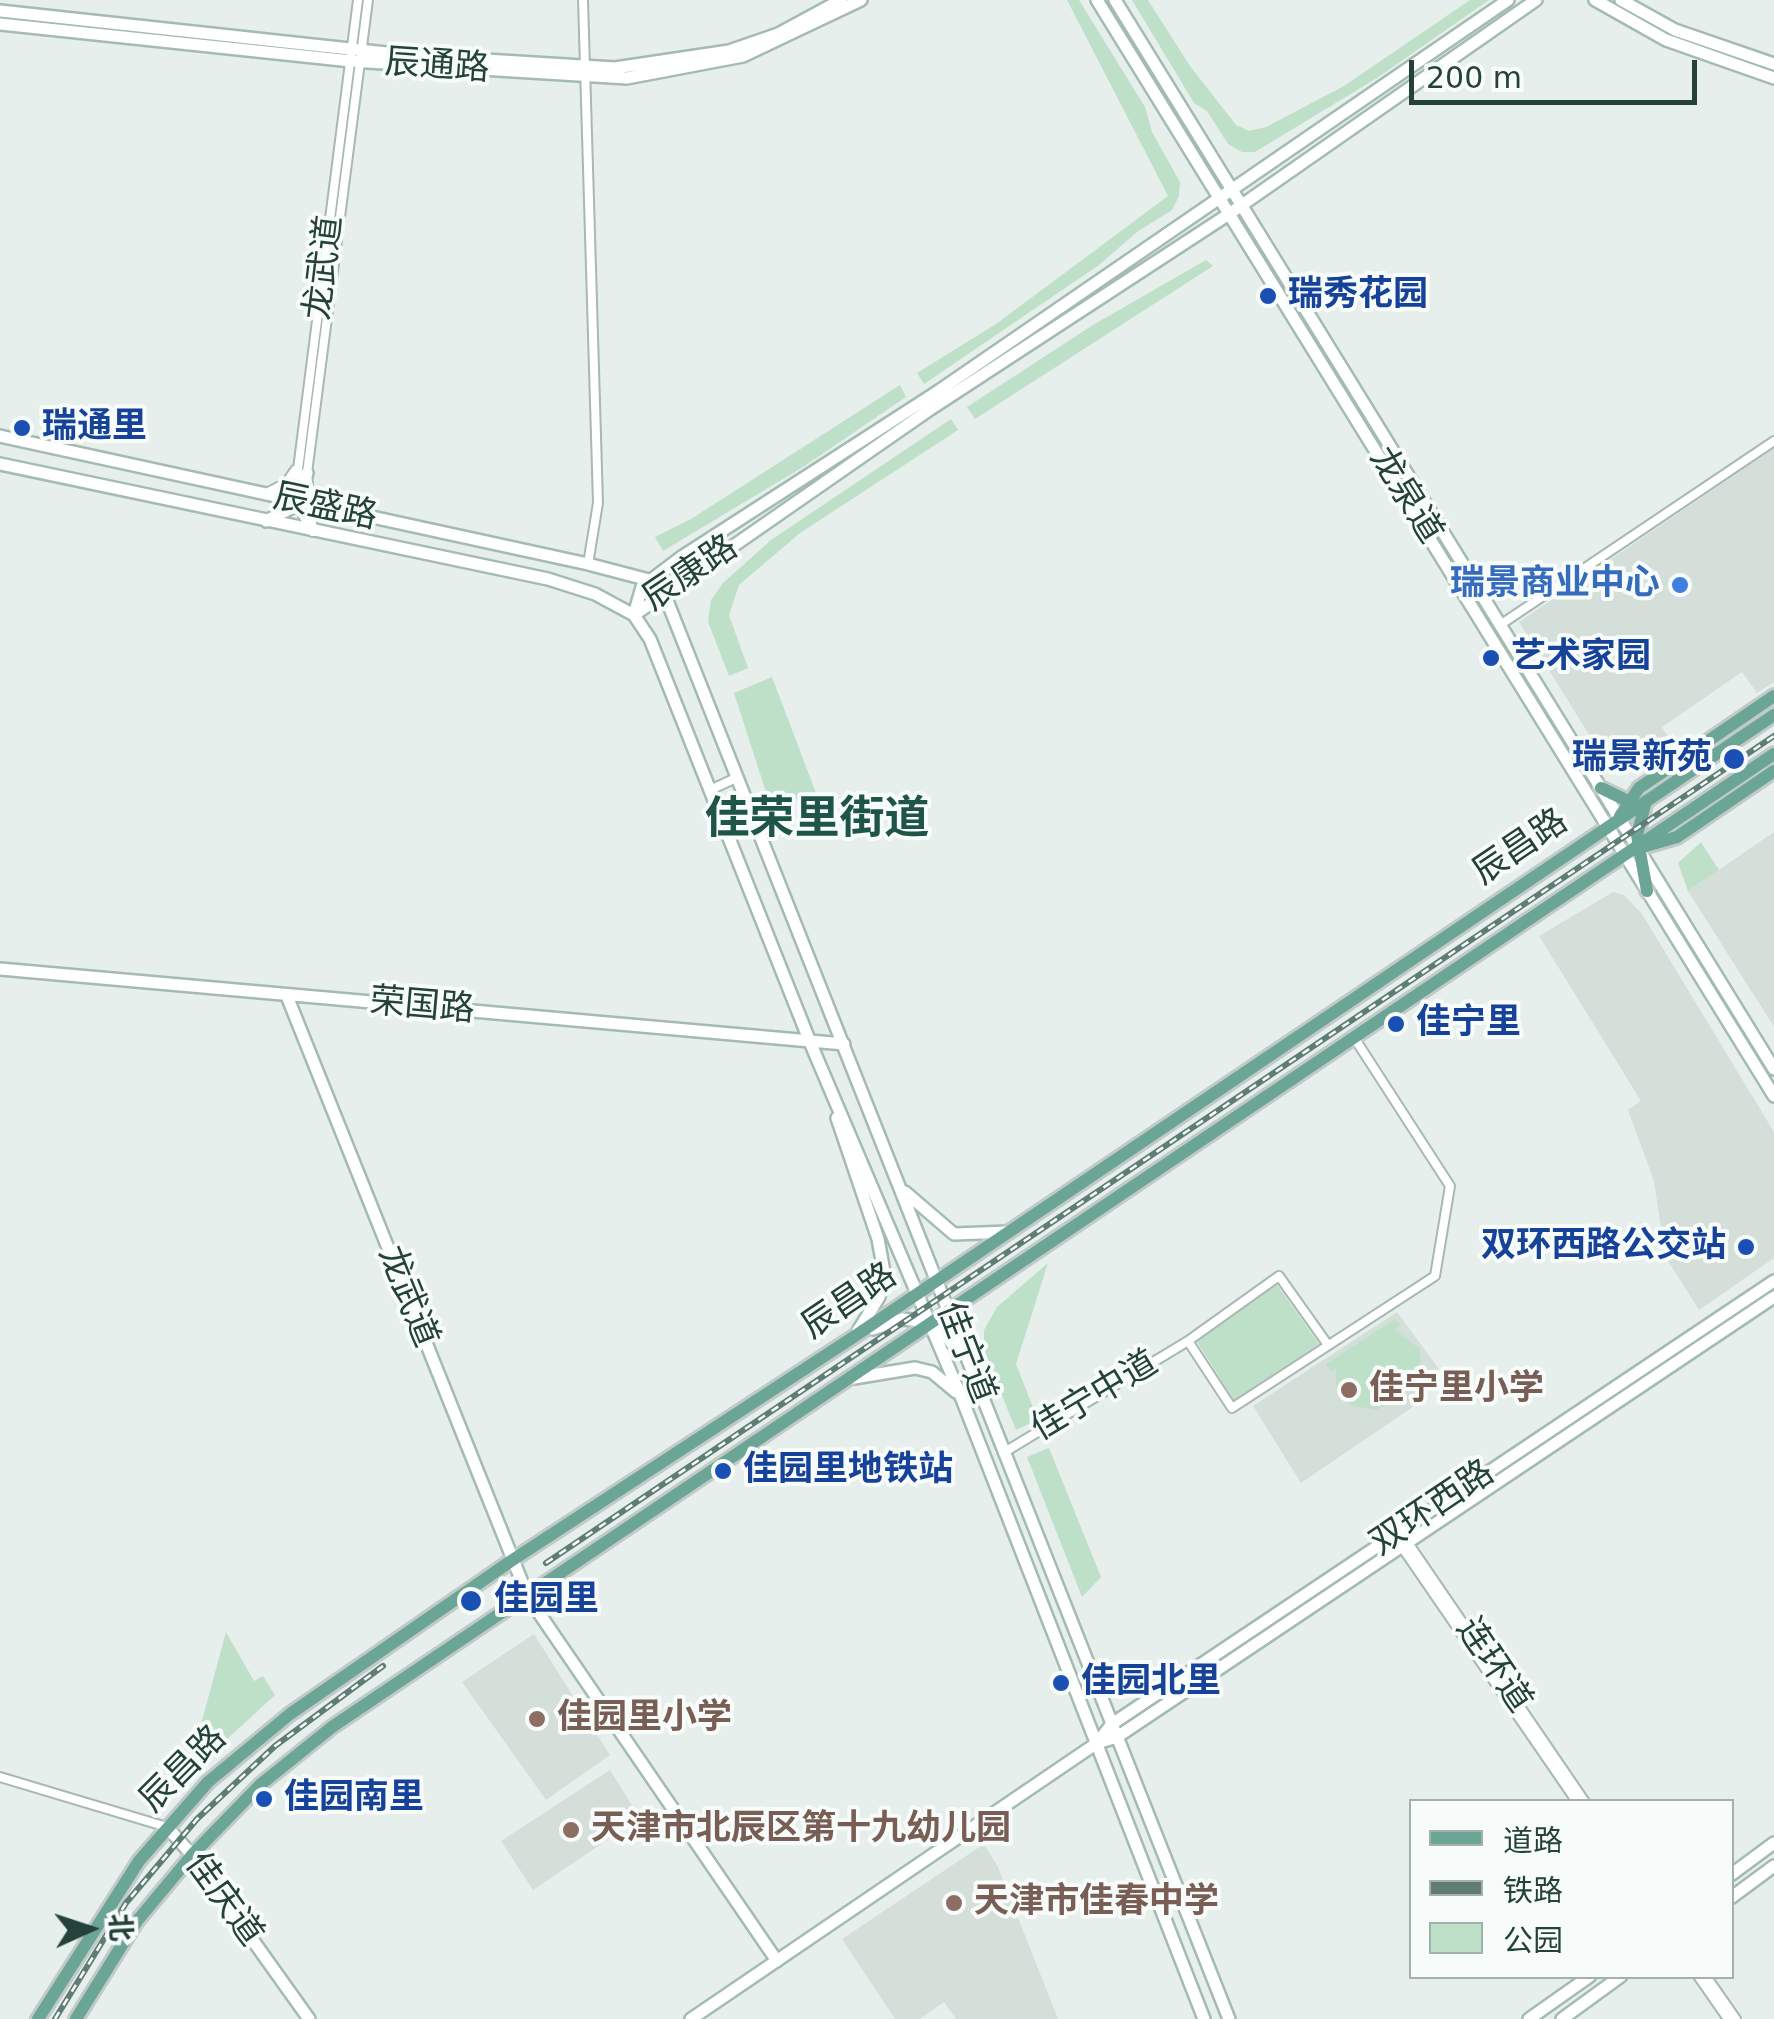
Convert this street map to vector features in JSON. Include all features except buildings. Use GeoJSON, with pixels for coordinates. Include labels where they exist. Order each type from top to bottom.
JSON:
{"type":"FeatureCollection","features":[{"type":"Feature","properties":{"kind":"main road"},"geometry":{"type":"LineString","coordinates":[[1613,822],[1626,802],[1652,779],[1774,696]]}},
{"type":"Feature","properties":{"kind":"main road","name":"辰昌路"},"geometry":{"type":"LineString","coordinates":[[38,2019],[138,1861],[208,1782],[255,1740],[511,1561],[852,1338],[1774,715]]}},
{"type":"Feature","properties":{"kind":"main road","name":"辰昌路"},"geometry":{"type":"LineString","coordinates":[[76,2019],[136,1921],[192,1855],[260,1785],[298,1753],[721,1462],[850,1379],[1774,754]]}},
{"type":"Feature","properties":{"kind":"main road"},"geometry":{"type":"LineString","coordinates":[[1638,848],[1677,837],[1774,771]]}},
{"type":"Feature","properties":{"kind":"main road"},"geometry":{"type":"LineString","coordinates":[[1595,792],[1626,802],[1647,799],[1637,824],[1647,891]]}},
{"type":"Feature","properties":{"kind":"street","name":"龙武道"},"geometry":{"type":"LineString","coordinates":[[302,503],[298,461],[356,55],[358,0]]}},
{"type":"Feature","properties":{"kind":"street"},"geometry":{"type":"LineString","coordinates":[[313,532],[302,503],[356,55],[368,0]]}},
{"type":"Feature","properties":{"kind":"street"},"geometry":{"type":"LineString","coordinates":[[583,0],[598,503],[588,564]]}},
{"type":"Feature","properties":{"kind":"street","name":"辰通路"},"geometry":{"type":"LineString","coordinates":[[587,73],[717,54],[778,34],[840,0]]}},
{"type":"Feature","properties":{"kind":"street","name":"辰通路"},"geometry":{"type":"LineString","coordinates":[[0,24],[587,73],[663,74],[743,56],[861,0]]}},
{"type":"Feature","properties":{"kind":"street","name":"龙泉道"},"geometry":{"type":"LineString","coordinates":[[1097,0],[1495,629]]}},
{"type":"Feature","properties":{"kind":"street","name":"龙泉道"},"geometry":{"type":"LineString","coordinates":[[1115,0],[1595,792]]}},
{"type":"Feature","properties":{"kind":"street","name":"辰康路"},"geometry":{"type":"LineString","coordinates":[[634,615],[642,587],[649,580],[1220,200],[1508,0]]}},
{"type":"Feature","properties":{"kind":"street","name":"辰康路"},"geometry":{"type":"LineString","coordinates":[[634,615],[928,410],[1229,214],[1536,0]]}},
{"type":"Feature","properties":{"kind":"street"},"geometry":{"type":"LineString","coordinates":[[1595,0],[1666,40],[1774,78]]}},
{"type":"Feature","properties":{"kind":"street"},"geometry":{"type":"LineString","coordinates":[[1621,0],[1675,30],[1774,64]]}},
{"type":"Feature","properties":{"kind":"street","name":"辰通路"},"geometry":{"type":"LineString","coordinates":[[0,11],[356,55]]}},
{"type":"Feature","properties":{"kind":"street","name":"辰盛路"},"geometry":{"type":"LineString","coordinates":[[0,436],[649,580]]}},
{"type":"Feature","properties":{"kind":"street"},"geometry":{"type":"LineString","coordinates":[[1495,629],[1774,441]]}},
{"type":"Feature","properties":{"kind":"street"},"geometry":{"type":"LineString","coordinates":[[258,494],[286,483],[298,461]]}},
{"type":"Feature","properties":{"kind":"street","name":"辰盛路"},"geometry":{"type":"LineString","coordinates":[[0,464],[548,579],[595,594],[634,615]]}},
{"type":"Feature","properties":{"kind":"street"},"geometry":{"type":"LineString","coordinates":[[262,522],[282,517],[302,503]]}},
{"type":"Feature","properties":{"kind":"street","name":"佳宁道"},"geometry":{"type":"LineString","coordinates":[[649,580],[664,594],[1229,2019]]}},
{"type":"Feature","properties":{"kind":"street","name":"佳宁道"},"geometry":{"type":"LineString","coordinates":[[634,615],[650,639],[810,1042],[962,1399],[1204,2019]]}},
{"type":"Feature","properties":{"kind":"street"},"geometry":{"type":"LineString","coordinates":[[710,790],[736,778]]}},
{"type":"Feature","properties":{"kind":"street"},"geometry":{"type":"LineString","coordinates":[[1595,792],[1613,822],[1626,857],[1774,1096]]}},
{"type":"Feature","properties":{"kind":"street"},"geometry":{"type":"LineString","coordinates":[[1613,822],[1638,848],[1774,1070]]}},
{"type":"Feature","properties":{"kind":"street"},"geometry":{"type":"LineString","coordinates":[[1613,822],[1671,826]]}},
{"type":"Feature","properties":{"kind":"street","name":"荣国路"},"geometry":{"type":"LineString","coordinates":[[0,969],[844,1044]]}},
{"type":"Feature","properties":{"kind":"street","name":"龙武道"},"geometry":{"type":"LineString","coordinates":[[287,996],[528,1597],[777,1960]]}},
{"type":"Feature","properties":{"kind":"street","name":"佳宁中道"},"geometry":{"type":"LineString","coordinates":[[1188,1342],[1232,1408],[1435,1276],[1450,1186],[1355,1039]]}},
{"type":"Feature","properties":{"kind":"street"},"geometry":{"type":"LineString","coordinates":[[832,1094],[843,1142],[878,1239],[884,1272],[879,1297],[852,1338]]}},
{"type":"Feature","properties":{"kind":"street"},"geometry":{"type":"LineString","coordinates":[[900,1187],[946,1230],[969,1236],[1009,1232]]}},
{"type":"Feature","properties":{"kind":"street","name":"佳宁中道"},"geometry":{"type":"LineString","coordinates":[[1003,1453],[1188,1342],[1279,1276],[1328,1345]]}},
{"type":"Feature","properties":{"kind":"street","name":"双环西路"},"geometry":{"type":"LineString","coordinates":[[1096,1743],[1112,1724],[1774,1281]]}},
{"type":"Feature","properties":{"kind":"street","name":"双环西路"},"geometry":{"type":"LineString","coordinates":[[1096,1743],[1118,1737],[1774,1298]]}},
{"type":"Feature","properties":{"kind":"street"},"geometry":{"type":"LineString","coordinates":[[852,1338],[902,1320],[931,1324],[948,1337],[974,1378]]}},
{"type":"Feature","properties":{"kind":"street"},"geometry":{"type":"LineString","coordinates":[[850,1379],[888,1369],[923,1369],[948,1383],[962,1399]]}},
{"type":"Feature","properties":{"kind":"street","name":"连环道"},"geometry":{"type":"LineString","coordinates":[[1397,1533],[1583,1799]]}},
{"type":"Feature","properties":{"kind":"street","name":"连环道"},"geometry":{"type":"LineString","coordinates":[[1406,1546],[1575,1799]]}},
{"type":"Feature","properties":{"kind":"street"},"geometry":{"type":"LineString","coordinates":[[698,2017],[1096,1743]]}},
{"type":"Feature","properties":{"kind":"street","name":"佳庆道"},"geometry":{"type":"LineString","coordinates":[[0,1776],[168,1827],[308,2019]]}},
{"type":"Feature","properties":{"kind":"street"},"geometry":{"type":"LineString","coordinates":[[1734,1873],[1774,1843]]}},
{"type":"Feature","properties":{"kind":"street"},"geometry":{"type":"LineString","coordinates":[[1734,1896],[1774,1866]]}},
{"type":"Feature","properties":{"kind":"street"},"geometry":{"type":"LineString","coordinates":[[1530,2019],[1586,1979]]}},
{"type":"Feature","properties":{"kind":"street"},"geometry":{"type":"LineString","coordinates":[[1562,2019],[1617,1979]]}},
{"type":"Feature","properties":{"kind":"street"},"geometry":{"type":"LineString","coordinates":[[1704,1979],[1732,2019]]}},
{"type":"Feature","properties":{"kind":"shaded area"},"geometry":{"type":"Polygon","coordinates":[[[1774,448],[1774,682],[1757,693],[1742,672],[1662,727],[1672,743],[1637,770],[1620,765],[1588,733],[1519,622],[1774,448]]]}},
{"type":"Feature","properties":{"kind":"shaded area"},"geometry":{"type":"Polygon","coordinates":[[[1774,832],[1774,1027],[1688,891],[1774,832]]]}},
{"type":"Feature","properties":{"kind":"shaded area"},"geometry":{"type":"Polygon","coordinates":[[[1613,892],[1624,895],[1642,914],[1774,1132],[1774,1258],[1699,1310],[1665,1256],[1654,1181],[1628,1110],[1641,1101],[1539,936],[1613,892]]]}},
{"type":"Feature","properties":{"kind":"shaded area","name":"佳宁里小学"},"geometry":{"type":"Polygon","coordinates":[[[1397,1312],[1439,1369],[1418,1383],[1426,1398],[1301,1483],[1253,1406],[1397,1312]]]}},
{"type":"Feature","properties":{"kind":"shaded area","name":"佳园里小学"},"geometry":{"type":"Polygon","coordinates":[[[534,1634],[610,1755],[546,1800],[462,1682],[534,1634]]]}},
{"type":"Feature","properties":{"kind":"shaded area","name":"天津市北辰区第十九幼儿园"},"geometry":{"type":"Polygon","coordinates":[[[610,1770],[640,1818],[533,1890],[501,1841],[610,1770]]]}},
{"type":"Feature","properties":{"kind":"shaded area","name":"天津市佳春中学"},"geometry":{"type":"Polygon","coordinates":[[[984,1844],[998,1867],[1058,2019],[956,2019],[944,2002],[920,2019],[895,2019],[842,1939],[984,1844]]]}},
{"type":"Feature","properties":{"kind":"green space"},"geometry":{"type":"Polygon","coordinates":[[[1067,0],[1079,0],[1145,107],[1152,132],[1180,182],[1179,196],[1172,210],[1137,232],[1099,265],[924,384],[917,373],[996,324],[1168,196],[1067,0]]]}},
{"type":"Feature","properties":{"kind":"green space"},"geometry":{"type":"Polygon","coordinates":[[[1132,0],[1148,0],[1190,66],[1236,125],[1249,131],[1266,127],[1344,86],[1470,0],[1489,0],[1377,78],[1255,152],[1242,152],[1228,144],[1207,111],[1194,103],[1132,0]]]}},
{"type":"Feature","properties":{"kind":"green space"},"geometry":{"type":"Polygon","coordinates":[[[1206,260],[1213,266],[975,419],[967,407],[1093,325],[1206,260]]]}},
{"type":"Feature","properties":{"kind":"green space"},"geometry":{"type":"Polygon","coordinates":[[[900,385],[906,397],[803,467],[663,551],[655,537],[691,519],[900,385]]]}},
{"type":"Feature","properties":{"kind":"green space"},"geometry":{"type":"Polygon","coordinates":[[[951,419],[958,430],[800,533],[739,585],[729,615],[748,668],[729,676],[708,622],[711,600],[723,583],[771,540],[951,419]]]}},
{"type":"Feature","properties":{"kind":"green space"},"geometry":{"type":"Polygon","coordinates":[[[772,677],[816,793],[788,804],[791,813],[775,820],[734,693],[772,677]]]}},
{"type":"Feature","properties":{"kind":"green space"},"geometry":{"type":"Polygon","coordinates":[[[1701,842],[1719,870],[1688,891],[1678,863],[1701,842]]]}},
{"type":"Feature","properties":{"kind":"green space"},"geometry":{"type":"Polygon","coordinates":[[[1048,1263],[1016,1364],[1038,1420],[1016,1430],[984,1351],[984,1330],[997,1307],[1048,1263]]]}},
{"type":"Feature","properties":{"kind":"green space"},"geometry":{"type":"Polygon","coordinates":[[[1277,1285],[1319,1344],[1234,1400],[1197,1342],[1277,1285]]]}},
{"type":"Feature","properties":{"kind":"green space"},"geometry":{"type":"Polygon","coordinates":[[[1395,1319],[1400,1325],[1395,1330],[1420,1349],[1421,1377],[1377,1410],[1350,1405],[1336,1387],[1336,1369],[1331,1372],[1326,1364],[1395,1319]]]}},
{"type":"Feature","properties":{"kind":"green space"},"geometry":{"type":"Polygon","coordinates":[[[1049,1448],[1101,1577],[1082,1597],[1027,1457],[1049,1448]]]}},
{"type":"Feature","properties":{"kind":"green space"},"geometry":{"type":"Polygon","coordinates":[[[226,1632],[254,1681],[263,1676],[275,1695],[187,1776],[226,1632]]]}},
{"type":"Feature","properties":{"kind":"railway"},"geometry":{"type":"LineString","coordinates":[[546,1563],[1774,736]]}},
{"type":"Feature","properties":{"kind":"railway"},"geometry":{"type":"LineString","coordinates":[[55,2019],[126,1903],[197,1819],[275,1746],[383,1666]]}},
{"type":"Feature","properties":{"kind":"place","name":"瑞秀花园"},"geometry":{"type":"Point","coordinates":[1268,296]}},
{"type":"Feature","properties":{"kind":"place","name":"瑞通里"},"geometry":{"type":"Point","coordinates":[22,428]}},
{"type":"Feature","properties":{"kind":"place","name":"瑞景商业中心"},"geometry":{"type":"Point","coordinates":[1680,585]}},
{"type":"Feature","properties":{"kind":"place","name":"艺术家园"},"geometry":{"type":"Point","coordinates":[1491,658]}},
{"type":"Feature","properties":{"kind":"place","name":"瑞景新苑"},"geometry":{"type":"Point","coordinates":[1734,759]}},
{"type":"Feature","properties":{"kind":"place","name":"佳宁里"},"geometry":{"type":"Point","coordinates":[1396,1024]}},
{"type":"Feature","properties":{"kind":"place","name":"双环西路公交站"},"geometry":{"type":"Point","coordinates":[1746,1247]}},
{"type":"Feature","properties":{"kind":"place","name":"佳宁里小学"},"geometry":{"type":"Point","coordinates":[1349,1390]}},
{"type":"Feature","properties":{"kind":"place","name":"佳园里地铁站"},"geometry":{"type":"Point","coordinates":[723,1471]}},
{"type":"Feature","properties":{"kind":"place","name":"佳园里"},"geometry":{"type":"Point","coordinates":[471,1601]}},
{"type":"Feature","properties":{"kind":"place","name":"佳园北里"},"geometry":{"type":"Point","coordinates":[1061,1683]}},
{"type":"Feature","properties":{"kind":"place","name":"佳园里小学"},"geometry":{"type":"Point","coordinates":[537,1719]}},
{"type":"Feature","properties":{"kind":"place","name":"佳园南里"},"geometry":{"type":"Point","coordinates":[264,1799]}},
{"type":"Feature","properties":{"kind":"place","name":"天津市北辰区第十九幼儿园"},"geometry":{"type":"Point","coordinates":[571,1830]}},
{"type":"Feature","properties":{"kind":"place","name":"天津市佳春中学"},"geometry":{"type":"Point","coordinates":[954,1903]}},
{"type":"Feature","properties":{"kind":"district","name":"佳荣里街道"},"geometry":{"type":"Point","coordinates":[817,821]}}]}
